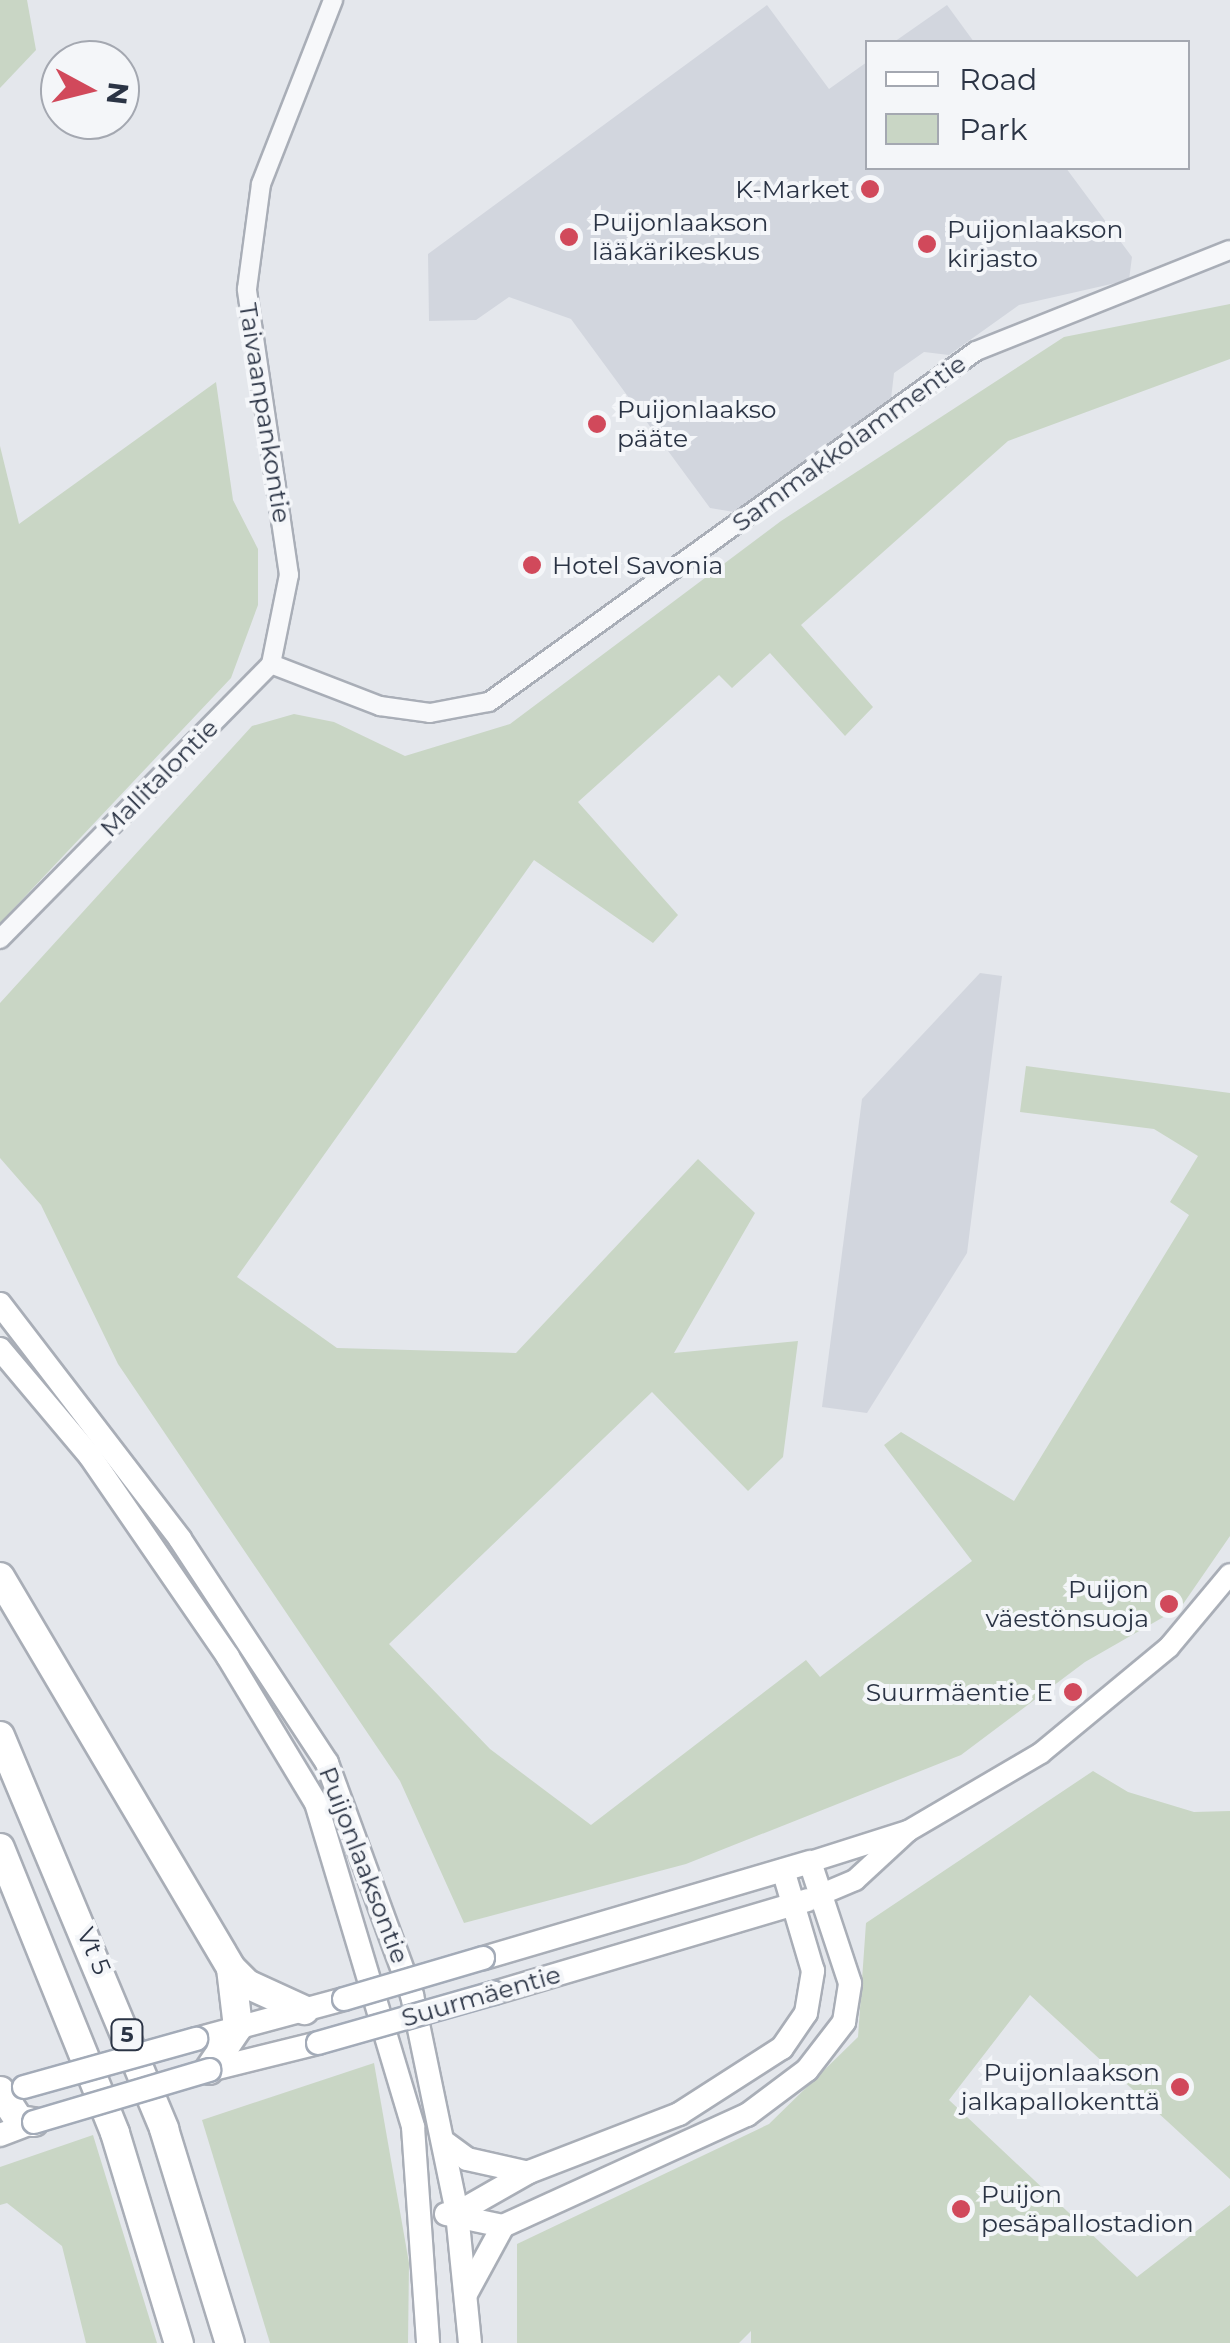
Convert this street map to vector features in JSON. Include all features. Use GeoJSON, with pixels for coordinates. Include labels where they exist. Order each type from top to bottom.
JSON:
{"type":"FeatureCollection","features":[{"type":"Feature","properties":{"kind":"highway"},"geometry":{"type":"LineString","coordinates":[[0,1577],[231,1968],[247,1984],[304,2010]]}},
{"type":"Feature","properties":{"kind":"highway","name":"Vt 5"},"geometry":{"type":"LineString","coordinates":[[0,1736],[164,2129],[230,2343]]}},
{"type":"Feature","properties":{"kind":"highway","name":"Vt 5"},"geometry":{"type":"LineString","coordinates":[[0,1848],[115,2134],[179,2343]]}},
{"type":"Feature","properties":{"kind":"highway"},"geometry":{"type":"LineString","coordinates":[[209,2070],[222,2060],[238,2027],[231,1968]]}},
{"type":"Feature","properties":{"kind":"highway"},"geometry":{"type":"LineString","coordinates":[[6,2093],[20,2120],[34,2122]]}},
{"type":"Feature","properties":{"kind":"main road","name":"Puijonlaaksontie"},"geometry":{"type":"LineString","coordinates":[[0,1304],[180,1540],[326,1762],[412,1995],[444,2142],[428,2343]]}},
{"type":"Feature","properties":{"kind":"main road","name":"Puijonlaaksontie"},"geometry":{"type":"LineString","coordinates":[[0,1349],[90,1456],[228,1657],[316,1803],[412,2127],[468,2292],[470,2343]]}},
{"type":"Feature","properties":{"kind":"main road","name":"Suurmäentie"},"geometry":{"type":"LineString","coordinates":[[0,2135],[209,2070],[318,2043],[792,1905],[855,1880],[908,1830],[1082,1724],[1170,1647],[1230,1574]]}},
{"type":"Feature","properties":{"kind":"main road","name":"Suurmäentie"},"geometry":{"type":"LineString","coordinates":[[6,2093],[344,1999],[908,1830]]}},
{"type":"Feature","properties":{"kind":"main road"},"geometry":{"type":"LineString","coordinates":[[441,2216],[503,2226],[747,2115],[808,2070],[844,2022],[850,1983],[810,1862]]}},
{"type":"Feature","properties":{"kind":"main road"},"geometry":{"type":"LineString","coordinates":[[441,2216],[529,2172],[679,2114],[782,2048],[806,2013],[812,1970],[783,1870]]}},
{"type":"Feature","properties":{"kind":"main road"},"geometry":{"type":"LineString","coordinates":[[444,2142],[467,2159],[529,2172]]}},
{"type":"Feature","properties":{"kind":"main road"},"geometry":{"type":"LineString","coordinates":[[468,2292],[503,2226]]}},
{"type":"Feature","properties":{"kind":"street","name":"Taivaanpankontie"},"geometry":{"type":"LineString","coordinates":[[270,664],[286,600],[283,529],[247,289],[261,184],[333,0]]}},
{"type":"Feature","properties":{"kind":"street","name":"Sammakkolammentie"},"geometry":{"type":"LineString","coordinates":[[270,664],[380,706],[430,713],[488,702],[976,351],[1230,250]]}},
{"type":"Feature","properties":{"kind":"street","name":"Mallitalontie"},"geometry":{"type":"LineString","coordinates":[[0,939],[270,664]]}},
{"type":"Feature","properties":{"kind":"shaded area"},"geometry":{"type":"Polygon","coordinates":[[[767,5],[829,89],[865,63],[865,170],[1067,170],[1132,257],[1129,280],[1019,305],[949,355],[924,352],[894,373],[891,399],[734,512],[710,508],[571,319],[509,297],[476,320],[429,321],[428,254],[767,5]]]}},
{"type":"Feature","properties":{"kind":"shaded area"},"geometry":{"type":"Polygon","coordinates":[[[947,5],[973,40],[897,40],[947,5]]]}},
{"type":"Feature","properties":{"kind":"shaded area"},"geometry":{"type":"Polygon","coordinates":[[[980,973],[1002,976],[967,1253],[867,1413],[822,1407],[862,1099],[980,973]]]}},
{"type":"Feature","properties":{"kind":"green space"},"geometry":{"type":"Polygon","coordinates":[[[0,0],[27,0],[36,50],[0,88],[0,0]]]}},
{"type":"Feature","properties":{"kind":"green space"},"geometry":{"type":"Polygon","coordinates":[[[1230,304],[1230,359],[1008,441],[801,625],[873,707],[845,736],[770,653],[732,688],[719,675],[578,802],[678,915],[653,943],[534,860],[237,1277],[337,1348],[516,1353],[698,1159],[755,1213],[674,1353],[798,1341],[783,1457],[748,1491],[652,1392],[389,1644],[490,1749],[591,1825],[806,1660],[820,1677],[972,1561],[884,1445],[901,1432],[1014,1501],[1189,1215],[1170,1202],[1198,1156],[1154,1129],[1020,1112],[1026,1066],[1230,1093],[1230,1536],[1181,1607],[1085,1662],[961,1755],[686,1864],[464,1923],[400,1781],[118,1364],[41,1205],[0,1158],[0,1003],[252,726],[294,714],[334,722],[405,756],[510,724],[781,521],[1064,337],[1230,304]]]}},
{"type":"Feature","properties":{"kind":"green space"},"geometry":{"type":"Polygon","coordinates":[[[216,382],[233,500],[258,549],[258,605],[231,678],[0,923],[0,446],[19,524],[216,382]]]}},
{"type":"Feature","properties":{"kind":"green space"},"geometry":{"type":"Polygon","coordinates":[[[1093,1771],[1128,1792],[1194,1812],[1230,1811],[1230,2179],[1030,1995],[949,2100],[1137,2277],[1230,2205],[1230,2343],[751,2343],[751,2331],[739,2343],[517,2343],[517,2244],[769,2124],[858,2037],[866,1923],[1093,1771]]]}},
{"type":"Feature","properties":{"kind":"green space"},"geometry":{"type":"Polygon","coordinates":[[[374,2063],[409,2263],[408,2343],[270,2343],[202,2120],[374,2063]]]}},
{"type":"Feature","properties":{"kind":"green space"},"geometry":{"type":"Polygon","coordinates":[[[93,2135],[157,2343],[86,2343],[62,2246],[7,2203],[0,2205],[0,2167],[93,2135]]]}},
{"type":"Feature","properties":{"kind":"place","name":"K-Market"},"geometry":{"type":"Point","coordinates":[870,189]}},
{"type":"Feature","properties":{"kind":"place","name":"Puijonlaakson lääkärikeskus"},"geometry":{"type":"Point","coordinates":[569,237]}},
{"type":"Feature","properties":{"kind":"place","name":"Puijonlaakson kirjasto"},"geometry":{"type":"Point","coordinates":[927,244]}},
{"type":"Feature","properties":{"kind":"place","name":"Puijonlaakso pääte"},"geometry":{"type":"Point","coordinates":[597,424]}},
{"type":"Feature","properties":{"kind":"place","name":"Hotel Savonia"},"geometry":{"type":"Point","coordinates":[532,565]}},
{"type":"Feature","properties":{"kind":"place","name":"Puijon väestönsuoja"},"geometry":{"type":"Point","coordinates":[1169,1604]}},
{"type":"Feature","properties":{"kind":"place","name":"Suurmäentie E"},"geometry":{"type":"Point","coordinates":[1073,1692]}},
{"type":"Feature","properties":{"kind":"place","name":"Puijonlaakson jalkapallokenttä"},"geometry":{"type":"Point","coordinates":[1180,2087]}},
{"type":"Feature","properties":{"kind":"place","name":"Puijon pesäpallostadion"},"geometry":{"type":"Point","coordinates":[961,2209]}}]}
